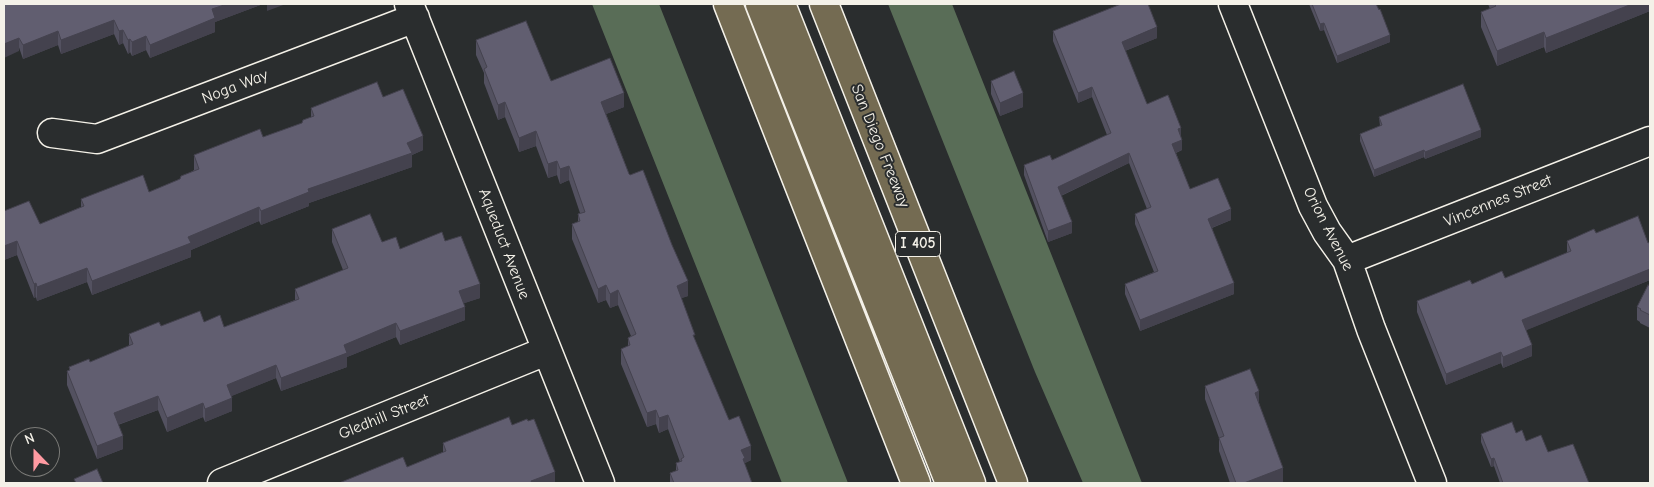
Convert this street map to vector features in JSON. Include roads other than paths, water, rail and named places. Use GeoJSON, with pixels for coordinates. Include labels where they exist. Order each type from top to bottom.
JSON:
{"type":"FeatureCollection","features":[{"type":"Feature","properties":{"kind":"highway"},"geometry":{"type":"LineString","coordinates":[[728,4],[916,483]]}},
{"type":"Feature","properties":{"kind":"highway"},"geometry":{"type":"LineString","coordinates":[[760,4],[950,483]]}},
{"type":"Feature","properties":{"kind":"highway"},"geometry":{"type":"LineString","coordinates":[[781,4],[971,483]]}},
{"type":"Feature","properties":{"kind":"highway","name":"San Diego Freeway"},"geometry":{"type":"LineString","coordinates":[[824,4],[1013,483]]}},
{"type":"Feature","properties":{"kind":"street","name":"Orion Avenue"},"geometry":{"type":"LineString","coordinates":[[1233,4],[1313,206],[1327,232],[1346,260],[1371,330],[1432,483]]}},
{"type":"Feature","properties":{"kind":"street","name":"Noga Way"},"geometry":{"type":"LineString","coordinates":[[52,133],[97,139],[412,11]]}},
{"type":"Feature","properties":{"kind":"street","name":"Aqueduct Avenue"},"geometry":{"type":"LineString","coordinates":[[412,11],[600,483]]}},
{"type":"Feature","properties":{"kind":"street","name":"Vincennes Street"},"geometry":{"type":"LineString","coordinates":[[1346,260],[1650,141]]}},
{"type":"Feature","properties":{"kind":"street","name":"Gledhill Street"},"geometry":{"type":"LineString","coordinates":[[222,483],[546,351]]}}]}
